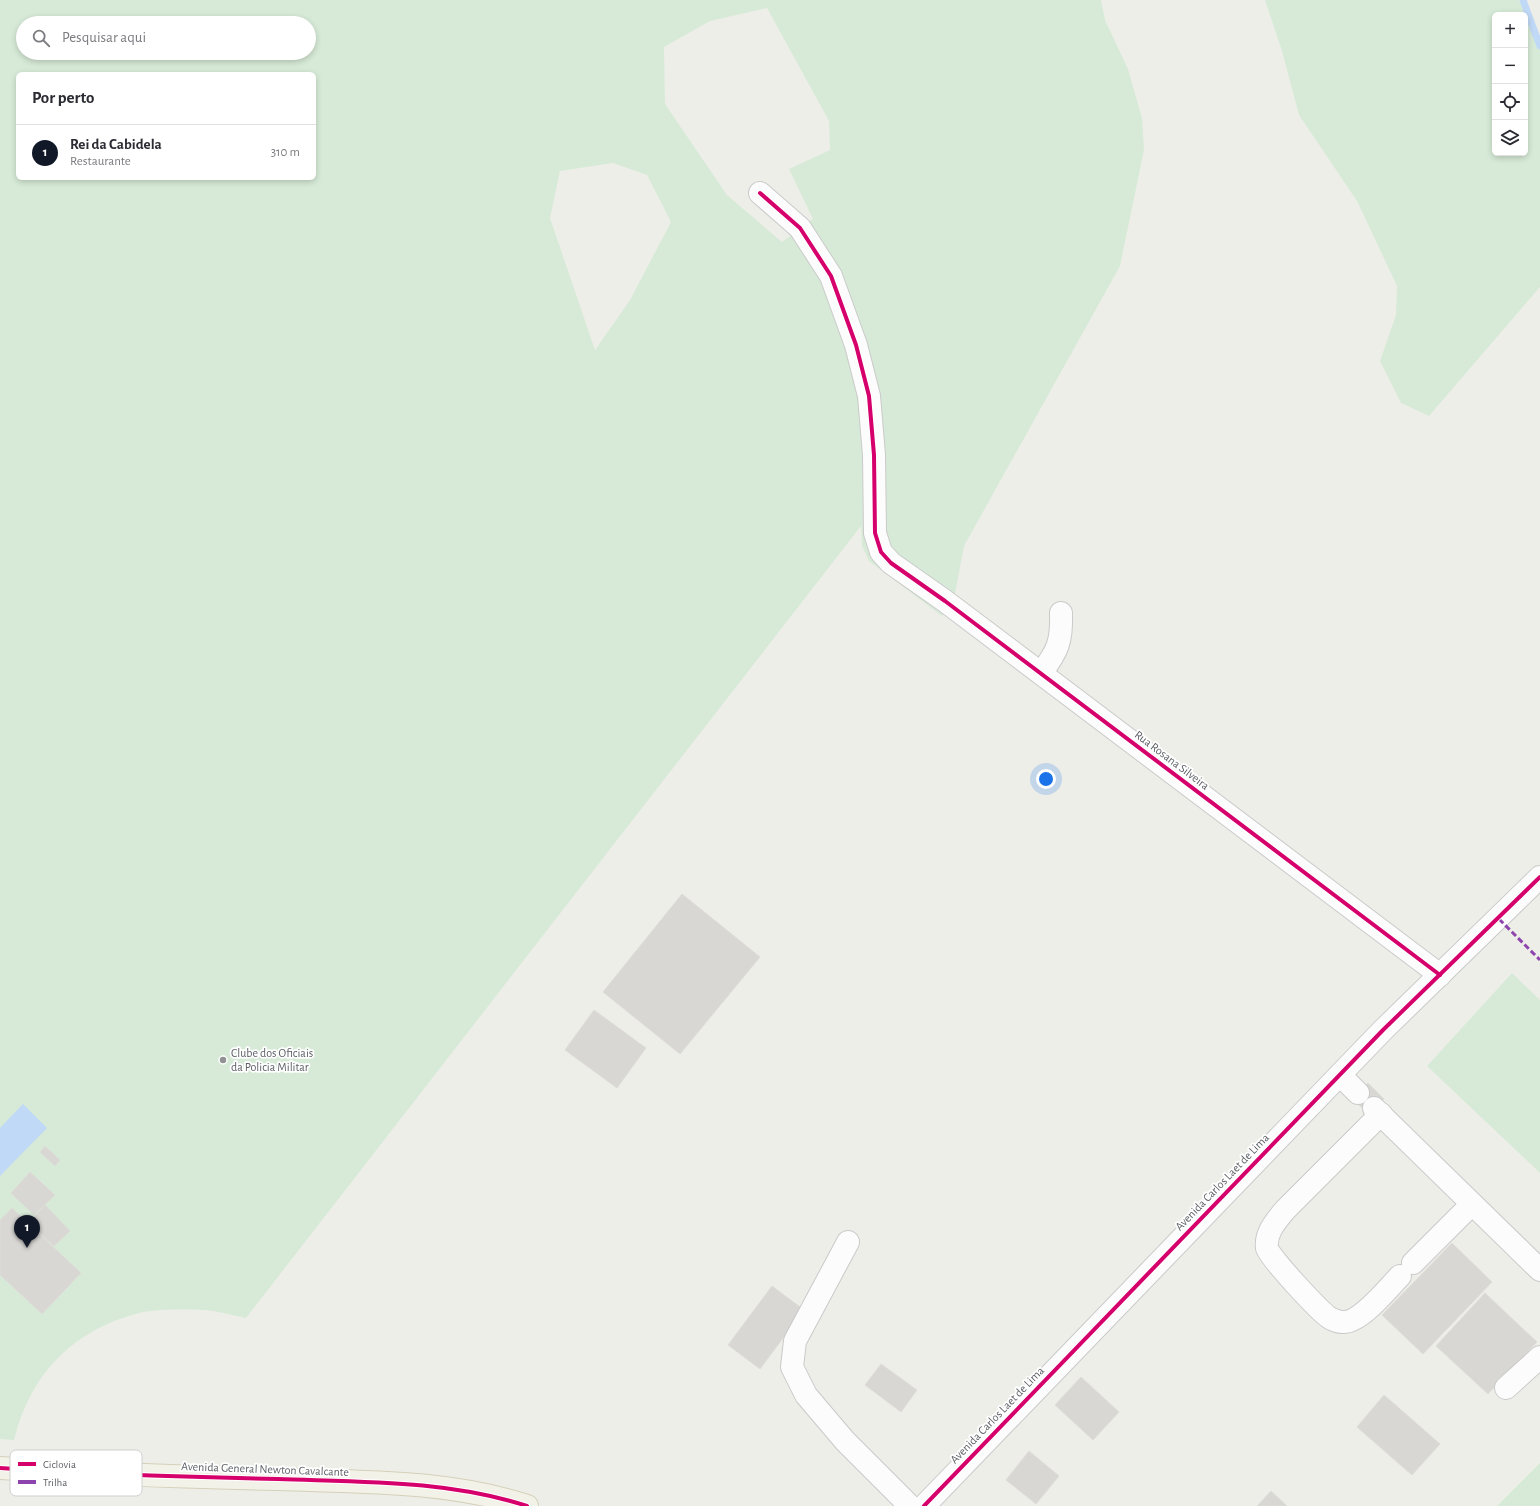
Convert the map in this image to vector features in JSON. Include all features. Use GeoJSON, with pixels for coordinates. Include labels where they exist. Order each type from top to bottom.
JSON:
{"type":"FeatureCollection","features":[{"type":"Feature","properties":{"kind":"main road","name":"Avenida General Newton Cavalcante"},"geometry":{"type":"LineString","coordinates":[[0,1468],[10,1469]]}},
{"type":"Feature","properties":{"kind":"main road","name":"Avenida General Newton Cavalcante"},"geometry":{"type":"LineString","coordinates":[[142,1476],[373,1482],[449,1489],[510,1500],[527,1506]]}},
{"type":"Feature","properties":{"kind":"street","name":"Rua Rosana Silveira"},"geometry":{"type":"LineString","coordinates":[[760,193],[800,228],[831,276],[856,345],[869,396],[874,455],[875,533],[881,552],[891,563],[945,601],[1440,975]]}},
{"type":"Feature","properties":{"kind":"street"},"geometry":{"type":"LineString","coordinates":[[1041,674],[1059,647],[1062,633],[1061,612]]}},
{"type":"Feature","properties":{"kind":"street","name":"Avenida Carlos Laet de Lima"},"geometry":{"type":"LineString","coordinates":[[924,1506],[1340,1075],[1540,878]]}},
{"type":"Feature","properties":{"kind":"street"},"geometry":{"type":"LineString","coordinates":[[1340,1075],[1358,1093]]}},
{"type":"Feature","properties":{"kind":"street"},"geometry":{"type":"LineString","coordinates":[[1472,1204],[1355,1319],[1342,1322],[1330,1318],[1277,1264],[1267,1249],[1268,1238],[1274,1224],[1284,1210],[1378,1111],[1540,1270]]}},
{"type":"Feature","properties":{"kind":"street"},"geometry":{"type":"LineString","coordinates":[[848,1242],[795,1341],[792,1367],[806,1395],[844,1441],[910,1506]]}},
{"type":"Feature","properties":{"kind":"street"},"geometry":{"type":"LineString","coordinates":[[1506,1388],[1540,1357]]}},
{"type":"Feature","properties":{"kind":"green space"},"geometry":{"type":"Polygon","coordinates":[[[0,0],[1101,0],[1105,20],[1128,69],[1142,118],[1144,150],[1120,266],[964,546],[955,594],[942,616],[869,561],[862,546],[861,526],[246,1318],[206,1310],[156,1310],[143,1312],[118,1320],[96,1330],[76,1342],[59,1357],[44,1374],[32,1394],[22,1416],[14,1440],[0,1439],[0,0]],[[767,8],[710,21],[664,47],[665,104],[727,195],[782,242],[813,219],[789,169],[830,150],[829,121],[767,8]],[[613,163],[560,171],[550,218],[595,350],[630,300],[671,222],[647,175],[613,163]]]}},
{"type":"Feature","properties":{"kind":"green space"},"geometry":{"type":"Polygon","coordinates":[[[1265,0],[1523,0],[1527,12],[1492,12],[1492,156],[1528,156],[1528,14],[1540,46],[1540,287],[1429,416],[1401,403],[1380,361],[1396,315],[1397,286],[1357,201],[1299,115],[1282,51],[1265,0]]]}},
{"type":"Feature","properties":{"kind":"green space"},"geometry":{"type":"Polygon","coordinates":[[[1512,973],[1540,1000],[1540,1173],[1427,1066],[1512,973]]]}},
{"type":"Feature","properties":{"kind":"green space"},"geometry":{"type":"Polygon","coordinates":[[[1540,1463],[1540,1506],[1497,1506],[1540,1463]]]}},
{"type":"Feature","properties":{"kind":"water"},"geometry":{"type":"Polygon","coordinates":[[[23,1104],[47,1128],[0,1176],[0,1128],[23,1104]]]}},
{"type":"Feature","properties":{"kind":"building"},"geometry":{"type":"Polygon","coordinates":[[[682,894],[760,957],[680,1054],[603,992],[682,894]]]}},
{"type":"Feature","properties":{"kind":"building"},"geometry":{"type":"Polygon","coordinates":[[[594,1010],[646,1048],[617,1088],[565,1050],[594,1010]]]}},
{"type":"Feature","properties":{"kind":"building"},"geometry":{"type":"Polygon","coordinates":[[[1368,1083],[1384,1099],[1368,1114],[1352,1098],[1368,1083]]]}},
{"type":"Feature","properties":{"kind":"building"},"geometry":{"type":"Polygon","coordinates":[[[45,1146],[60,1160],[55,1166],[40,1152],[45,1146]]]}},
{"type":"Feature","properties":{"kind":"building"},"geometry":{"type":"Polygon","coordinates":[[[30,1172],[55,1195],[34,1215],[11,1193],[30,1172]]]}},
{"type":"Feature","properties":{"kind":"building"},"geometry":{"type":"Polygon","coordinates":[[[45,1205],[70,1231],[54,1246],[28,1223],[45,1205]]]}},
{"type":"Feature","properties":{"kind":"building"},"geometry":{"type":"Polygon","coordinates":[[[12,1208],[81,1273],[42,1314],[0,1275],[0,1220],[12,1208]]]}},
{"type":"Feature","properties":{"kind":"building"},"geometry":{"type":"Polygon","coordinates":[[[1452,1243],[1492,1282],[1423,1354],[1382,1315],[1452,1243]]]}},
{"type":"Feature","properties":{"kind":"building"},"geometry":{"type":"Polygon","coordinates":[[[772,1286],[804,1310],[760,1369],[728,1345],[772,1286]]]}},
{"type":"Feature","properties":{"kind":"building"},"geometry":{"type":"Polygon","coordinates":[[[1485,1293],[1537,1342],[1488,1394],[1436,1346],[1485,1293]]]}},
{"type":"Feature","properties":{"kind":"building"},"geometry":{"type":"Polygon","coordinates":[[[881,1364],[917,1390],[901,1412],[865,1385],[881,1364]]]}},
{"type":"Feature","properties":{"kind":"building"},"geometry":{"type":"Polygon","coordinates":[[[1081,1377],[1119,1412],[1093,1440],[1055,1405],[1081,1377]]]}},
{"type":"Feature","properties":{"kind":"building"},"geometry":{"type":"Polygon","coordinates":[[[1384,1395],[1440,1444],[1412,1475],[1357,1427],[1384,1395]]]}},
{"type":"Feature","properties":{"kind":"building"},"geometry":{"type":"Polygon","coordinates":[[[1029,1451],[1059,1476],[1036,1504],[1006,1480],[1029,1451]]]}},
{"type":"Feature","properties":{"kind":"building"},"geometry":{"type":"Polygon","coordinates":[[[1271,1491],[1287,1506],[1257,1506],[1271,1491]]]}},
{"type":"Feature","properties":{"kind":"waterway"},"geometry":{"type":"LineString","coordinates":[[1523,0],[1540,46]]}},
{"type":"Feature","properties":{"kind":"marked path"},"geometry":{"type":"LineString","coordinates":[[1499,919],[1540,960]]}},
{"type":"Feature","properties":{"kind":"cycle path"},"geometry":{"type":"LineString","coordinates":[[760,193],[800,228],[831,276],[856,345],[869,396],[874,455],[875,533],[881,552],[891,563],[945,601],[1440,975]]}},
{"type":"Feature","properties":{"kind":"cycle path"},"geometry":{"type":"LineString","coordinates":[[924,1506],[1383,1030],[1540,877]]}},
{"type":"Feature","properties":{"kind":"cycle path"},"geometry":{"type":"LineString","coordinates":[[0,1468],[10,1469]]}},
{"type":"Feature","properties":{"kind":"cycle path"},"geometry":{"type":"LineString","coordinates":[[142,1475],[404,1484],[466,1491],[497,1497],[527,1506]]}},
{"type":"Feature","properties":{"kind":"place","name":"Clube dos Oficiais da Policia Militar"},"geometry":{"type":"Point","coordinates":[223,1060]}},
{"type":"Feature","properties":{"kind":"place","name":"Rei da Cabidela"},"geometry":{"type":"Point","coordinates":[27,1248]}}]}
